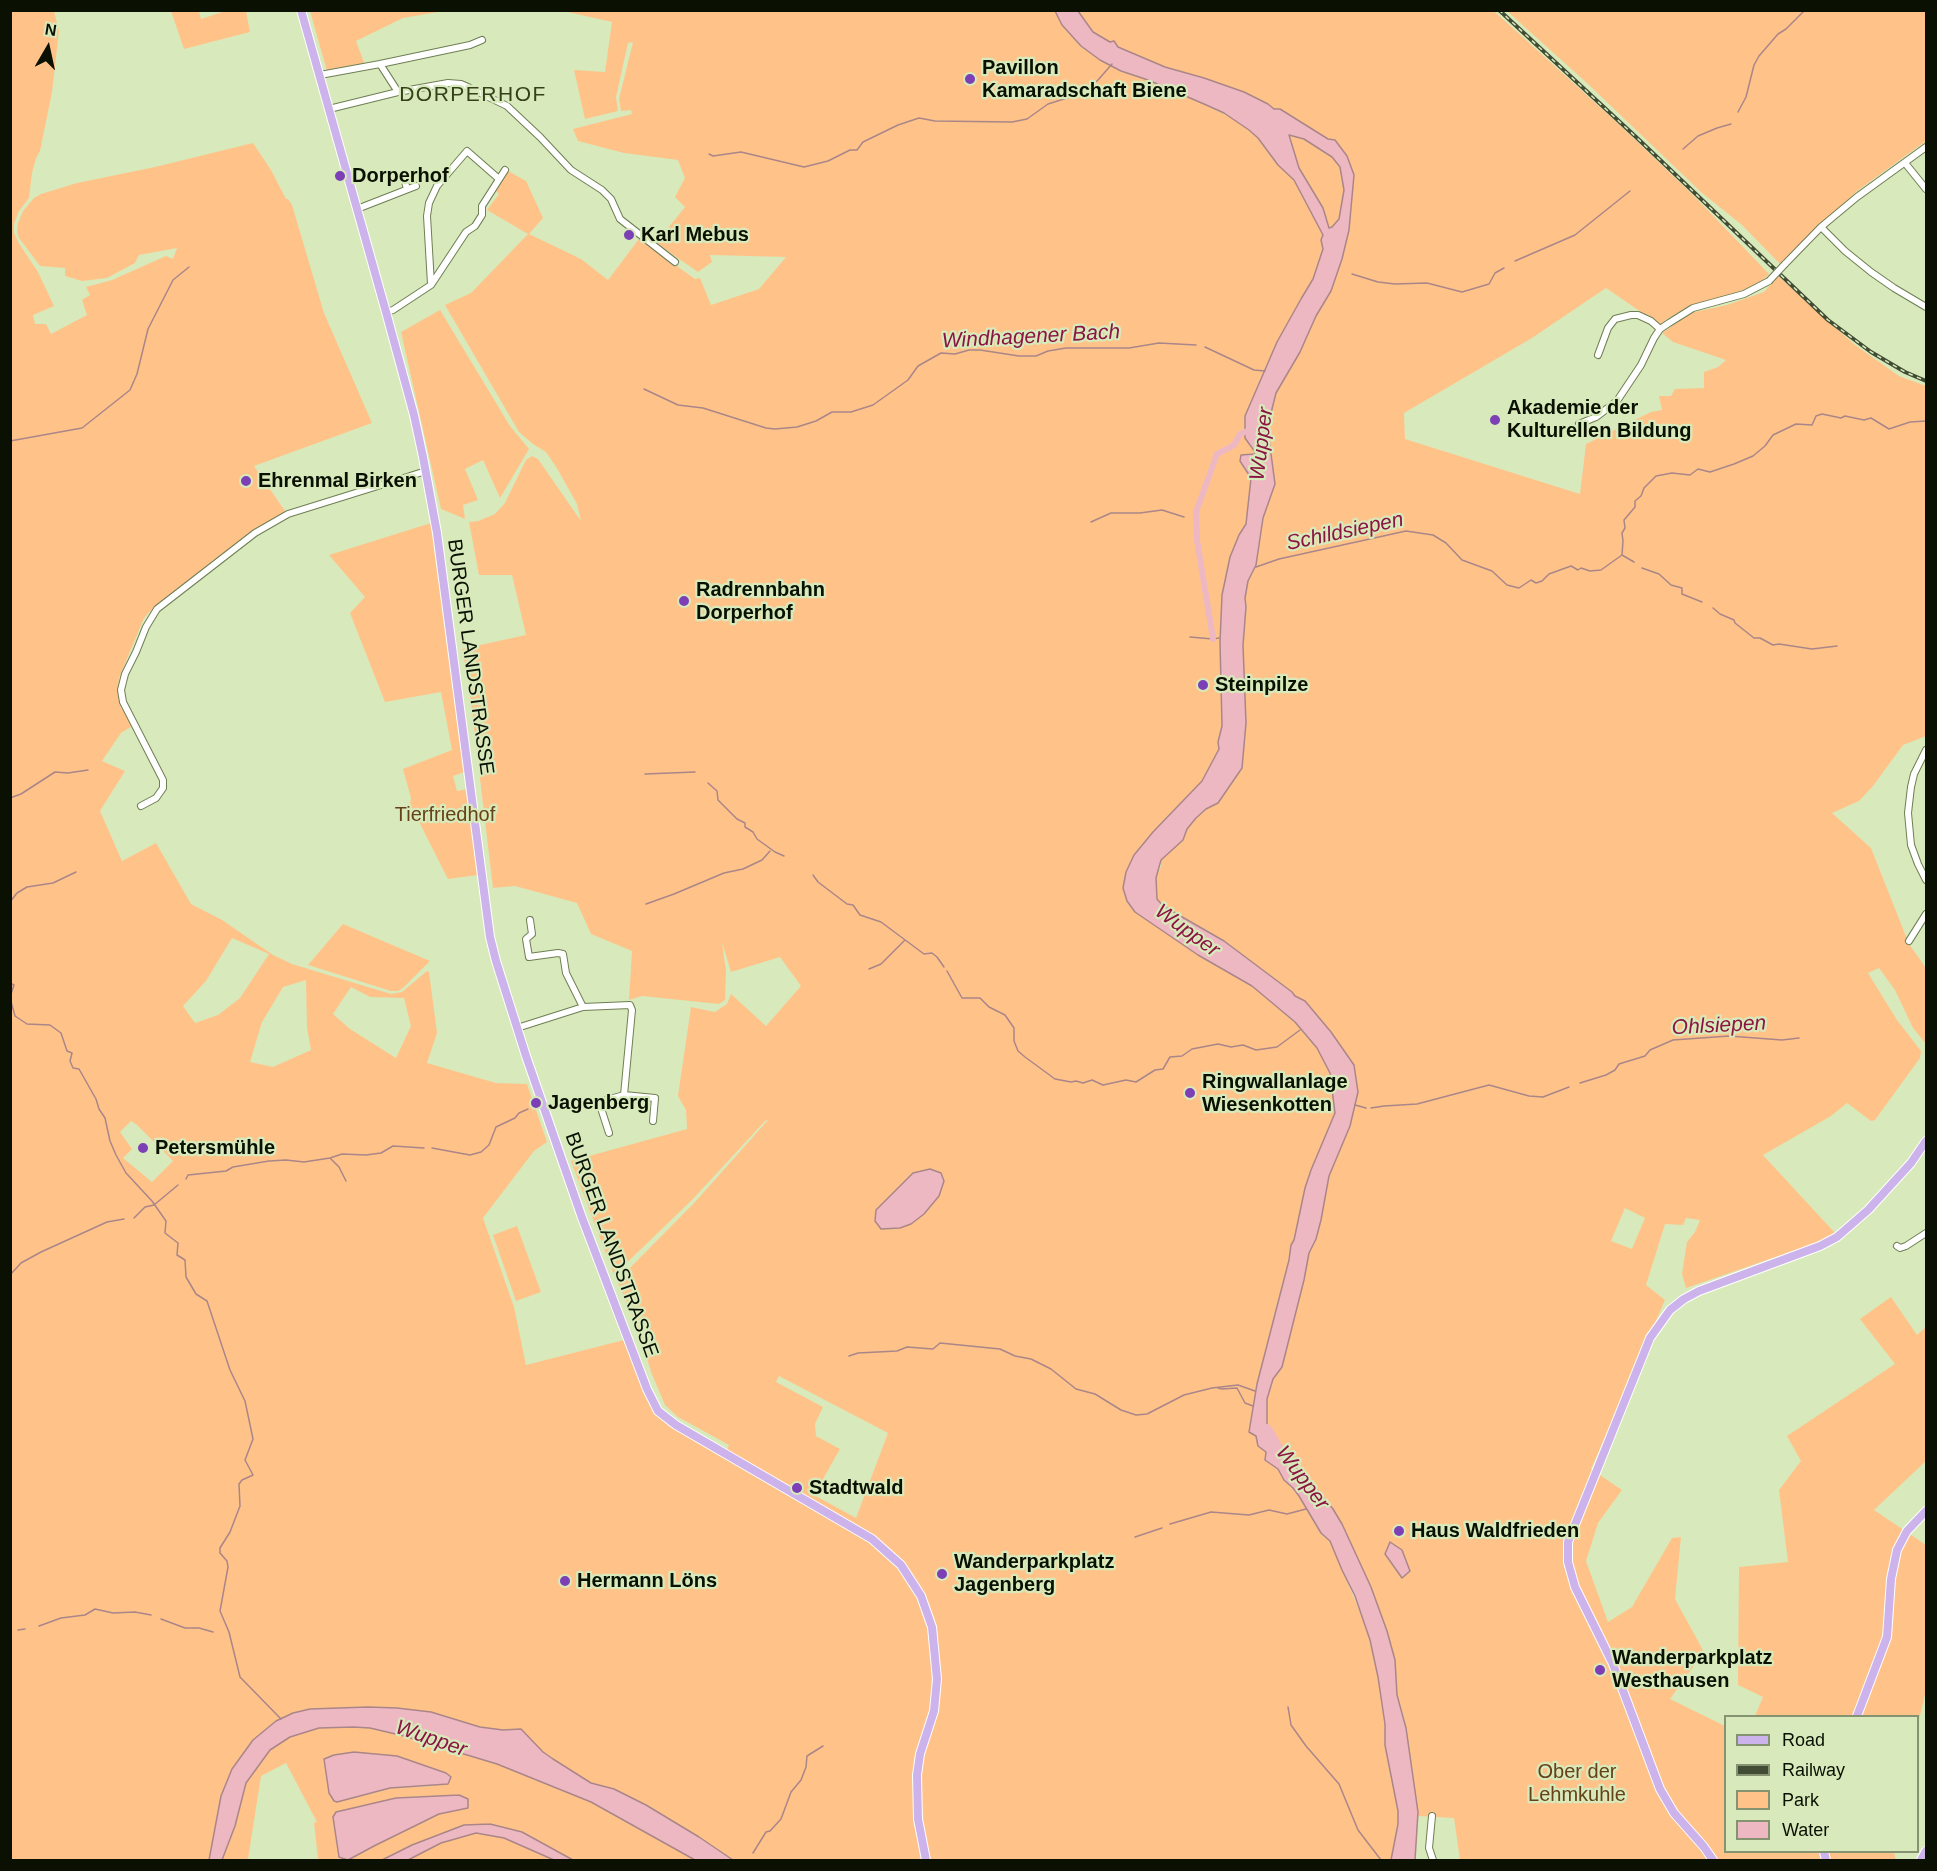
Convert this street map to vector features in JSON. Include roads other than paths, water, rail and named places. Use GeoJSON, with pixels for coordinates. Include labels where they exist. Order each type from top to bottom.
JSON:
{"type":"FeatureCollection","features":[{"type":"Feature","properties":{"kind":"main road","name":"BURGER LANDSTRASSE"},"geometry":{"type":"LineString","coordinates":[[301,10],[414,415],[426,471],[440,556],[490,937],[517,1028],[581,1215],[647,1389],[658,1411],[676,1425],[872,1539],[896,1560],[917,1587],[926,1605],[936,1653],[937,1679],[936,1704],[920,1754],[916,1779],[918,1819],[926,1860]]}},
{"type":"Feature","properties":{"kind":"main road"},"geometry":{"type":"LineString","coordinates":[[1713,1860],[1674,1813],[1660,1789],[1613,1664],[1575,1587],[1568,1562],[1568,1542],[1650,1338],[1670,1310],[1699,1290],[1837,1238],[1868,1210],[1911,1163],[1926,1142]]}},
{"type":"Feature","properties":{"kind":"main road"},"geometry":{"type":"LineString","coordinates":[[1857,1715],[1887,1637],[1891,1579],[1897,1550],[1907,1531],[1926,1511]]}},
{"type":"Feature","properties":{"kind":"main road"},"geometry":{"type":"LineString","coordinates":[[1921,1860],[1926,1851]]}},
{"type":"Feature","properties":{"kind":"street"},"geometry":{"type":"LineString","coordinates":[[320,75],[470,45],[482,40]]}},
{"type":"Feature","properties":{"kind":"street"},"geometry":{"type":"LineString","coordinates":[[380,64],[398,92]]}},
{"type":"Feature","properties":{"kind":"street"},"geometry":{"type":"LineString","coordinates":[[329,109],[398,92],[456,83],[471,88],[507,106],[571,170],[603,190],[611,199],[620,219],[675,262]]}},
{"type":"Feature","properties":{"kind":"street"},"geometry":{"type":"LineString","coordinates":[[1579,424],[1596,417],[1617,401],[1641,365],[1660,329],[1693,308],[1744,294],[1769,281],[1821,227],[1857,197],[1926,147]]}},
{"type":"Feature","properties":{"kind":"street"},"geometry":{"type":"LineString","coordinates":[[431,285],[427,216],[429,203],[437,186],[467,151],[500,179]]}},
{"type":"Feature","properties":{"kind":"street"},"geometry":{"type":"LineString","coordinates":[[1905,163],[1926,189]]}},
{"type":"Feature","properties":{"kind":"street"},"geometry":{"type":"LineString","coordinates":[[386,312],[393,310],[431,285],[466,232],[475,226],[482,215],[482,206],[505,170]]}},
{"type":"Feature","properties":{"kind":"street"},"geometry":{"type":"LineString","coordinates":[[403,175],[407,189]]}},
{"type":"Feature","properties":{"kind":"street"},"geometry":{"type":"LineString","coordinates":[[357,209],[416,186]]}},
{"type":"Feature","properties":{"kind":"street"},"geometry":{"type":"LineString","coordinates":[[1821,227],[1871,272],[1926,307]]}},
{"type":"Feature","properties":{"kind":"street"},"geometry":{"type":"LineString","coordinates":[[1598,355],[1608,328],[1615,319],[1638,315],[1651,321],[1660,329]]}},
{"type":"Feature","properties":{"kind":"street"},"geometry":{"type":"LineString","coordinates":[[141,806],[156,798],[163,788],[164,780],[123,702],[122,690],[125,674],[148,623],[160,605],[255,533],[288,513],[426,471]]}},
{"type":"Feature","properties":{"kind":"street"},"geometry":{"type":"LineString","coordinates":[[1926,750],[1914,774],[1908,813],[1911,845],[1926,880]]}},
{"type":"Feature","properties":{"kind":"street"},"geometry":{"type":"LineString","coordinates":[[1908,941],[1926,914]]}},
{"type":"Feature","properties":{"kind":"street"},"geometry":{"type":"LineString","coordinates":[[530,920],[532,934],[526,939],[529,957],[563,954],[566,973],[583,1007]]}},
{"type":"Feature","properties":{"kind":"street"},"geometry":{"type":"LineString","coordinates":[[517,1028],[583,1007],[630,1005],[632,1008],[624,1095]]}},
{"type":"Feature","properties":{"kind":"street"},"geometry":{"type":"LineString","coordinates":[[609,1133],[599,1102],[624,1095],[655,1098],[653,1121]]}},
{"type":"Feature","properties":{"kind":"street"},"geometry":{"type":"LineString","coordinates":[[1897,1246],[1900,1248],[1906,1246],[1926,1233]]}},
{"type":"Feature","properties":{"kind":"street"},"geometry":{"type":"LineString","coordinates":[[1432,1816],[1430,1848],[1433,1860]]}},
{"type":"Feature","properties":{"kind":"water"},"geometry":{"type":"Polygon","coordinates":[[[1055,11],[1078,11],[1093,32],[1110,42],[1114,41],[1118,47],[1165,67],[1244,92],[1274,109],[1280,109],[1328,139],[1335,140],[1347,156],[1354,175],[1349,230],[1331,291],[1276,393],[1271,413],[1268,431],[1275,484],[1263,518],[1256,565],[1248,581],[1245,598],[1243,645],[1246,723],[1242,768],[1218,803],[1206,809],[1196,818],[1187,829],[1183,840],[1161,860],[1156,878],[1157,899],[1163,906],[1224,941],[1295,996],[1305,1001],[1354,1065],[1358,1092],[1350,1126],[1329,1176],[1321,1220],[1309,1253],[1282,1367],[1273,1379],[1267,1399],[1267,1427],[1276,1448],[1309,1480],[1333,1509],[1342,1524],[1371,1587],[1387,1631],[1395,1660],[1397,1695],[1406,1728],[1418,1812],[1415,1860],[1391,1860],[1398,1824],[1398,1811],[1385,1745],[1385,1724],[1378,1677],[1370,1640],[1355,1596],[1330,1541],[1321,1533],[1299,1496],[1284,1480],[1278,1469],[1265,1460],[1266,1452],[1258,1446],[1256,1436],[1249,1432],[1257,1384],[1305,1188],[1335,1113],[1330,1073],[1317,1048],[1295,1022],[1252,986],[1198,955],[1135,912],[1127,901],[1123,888],[1126,872],[1134,855],[1202,781],[1219,749],[1218,742],[1222,726],[1220,642],[1222,595],[1230,557],[1246,524],[1251,478],[1240,461],[1241,455],[1255,452],[1245,438],[1245,416],[1277,342],[1313,279],[1323,249],[1321,240],[1323,235],[1294,180],[1278,165],[1258,138],[1249,130],[1224,113],[1148,80],[1121,71],[1100,60],[1081,46],[1062,25],[1055,11]],[[1289,135],[1299,168],[1323,208],[1329,228],[1339,219],[1344,190],[1340,167],[1332,157],[1304,139],[1289,135]]]}},
{"type":"Feature","properties":{"kind":"water"},"geometry":{"type":"Polygon","coordinates":[[[930,1169],[941,1173],[944,1181],[939,1196],[924,1214],[911,1224],[900,1228],[881,1229],[875,1221],[876,1210],[913,1173],[930,1169]]]}},
{"type":"Feature","properties":{"kind":"water"},"geometry":{"type":"Polygon","coordinates":[[[1390,1542],[1402,1550],[1410,1571],[1402,1578],[1385,1554],[1390,1542]]]}},
{"type":"Feature","properties":{"kind":"water"},"geometry":{"type":"Polygon","coordinates":[[[368,1707],[431,1712],[480,1727],[503,1730],[521,1729],[543,1752],[591,1783],[614,1789],[646,1805],[733,1860],[695,1860],[591,1802],[497,1764],[404,1736],[370,1728],[353,1727],[319,1728],[290,1737],[270,1750],[246,1783],[235,1826],[222,1860],[209,1860],[221,1796],[232,1769],[253,1740],[276,1721],[293,1713],[310,1709],[368,1707]]]}},
{"type":"Feature","properties":{"kind":"water"},"geometry":{"type":"Polygon","coordinates":[[[354,1752],[397,1756],[446,1773],[451,1777],[448,1784],[390,1788],[334,1801],[329,1793],[324,1759],[354,1752]]]}},
{"type":"Feature","properties":{"kind":"water"},"geometry":{"type":"Polygon","coordinates":[[[459,1795],[468,1799],[468,1808],[439,1814],[348,1860],[339,1857],[333,1817],[336,1812],[396,1798],[459,1795]]]}},
{"type":"Feature","properties":{"kind":"water"},"geometry":{"type":"Polygon","coordinates":[[[490,1824],[522,1832],[573,1860],[554,1860],[504,1838],[476,1833],[441,1843],[408,1860],[382,1860],[412,1845],[464,1825],[490,1824]]]}},
{"type":"Feature","properties":{"kind":"waterway"},"geometry":{"type":"LineString","coordinates":[[1738,112],[1746,97],[1754,65],[1759,56],[1778,34],[1804,11]]}},
{"type":"Feature","properties":{"kind":"waterway"},"geometry":{"type":"LineString","coordinates":[[709,154],[713,156],[741,152],[804,167],[828,161],[850,150],[857,150],[863,142],[898,125],[919,118],[935,121],[1012,122],[1027,119],[1048,104],[1083,93],[1112,64]]}},
{"type":"Feature","properties":{"kind":"waterway"},"geometry":{"type":"LineString","coordinates":[[1683,149],[1698,136],[1731,124]]}},
{"type":"Feature","properties":{"kind":"waterway"},"geometry":{"type":"LineString","coordinates":[[1515,261],[1575,235],[1630,191]]}},
{"type":"Feature","properties":{"kind":"waterway"},"geometry":{"type":"LineString","coordinates":[[10,441],[82,428],[130,390],[137,374],[148,329],[173,280],[189,267]]}},
{"type":"Feature","properties":{"kind":"waterway"},"geometry":{"type":"LineString","coordinates":[[1352,274],[1378,282],[1427,283],[1462,292],[1489,284],[1495,273],[1504,268]]}},
{"type":"Feature","properties":{"kind":"waterway","name":"Windhagener Bach"},"geometry":{"type":"LineString","coordinates":[[644,389],[678,405],[703,408],[775,429],[797,427],[816,421],[832,412],[851,412],[873,405],[908,380],[918,366],[941,353],[955,354],[980,350],[1019,356],[1036,356],[1066,348],[1129,348],[1159,343],[1196,345]]}},
{"type":"Feature","properties":{"kind":"waterway","name":"Windhagener Bach"},"geometry":{"type":"LineString","coordinates":[[1205,347],[1254,370],[1265,371]]}},
{"type":"Feature","properties":{"kind":"waterway","name":"Schildsiepen"},"geometry":{"type":"LineString","coordinates":[[1256,567],[1279,559],[1406,531],[1433,535],[1446,543],[1462,560],[1492,571],[1507,585],[1519,588],[1531,580],[1536,583],[1542,581],[1549,574],[1571,566],[1578,570],[1581,568],[1590,571],[1601,570],[1622,555],[1624,520],[1635,507],[1635,501],[1641,496],[1644,488],[1656,476],[1672,473],[1690,475],[1698,469],[1710,472],[1734,464],[1753,456],[1773,435],[1796,424],[1812,425],[1816,416],[1822,414],[1864,420],[1871,418],[1889,429],[1910,422],[1926,421]]}},
{"type":"Feature","properties":{"kind":"waterway"},"geometry":{"type":"LineString","coordinates":[[1213,639],[1197,540],[1196,512],[1217,454],[1234,445],[1240,434],[1250,430]]}},
{"type":"Feature","properties":{"kind":"waterway"},"geometry":{"type":"LineString","coordinates":[[1091,522],[1111,513],[1162,510],[1184,517]]}},
{"type":"Feature","properties":{"kind":"waterway"},"geometry":{"type":"LineString","coordinates":[[1622,555],[1634,562]]}},
{"type":"Feature","properties":{"kind":"waterway"},"geometry":{"type":"LineString","coordinates":[[1642,568],[1659,574],[1671,585],[1682,588],[1682,594],[1702,602]]}},
{"type":"Feature","properties":{"kind":"waterway"},"geometry":{"type":"LineString","coordinates":[[1713,608],[1734,620],[1754,638],[1760,638],[1773,645],[1812,649],[1837,646]]}},
{"type":"Feature","properties":{"kind":"waterway"},"geometry":{"type":"LineString","coordinates":[[1190,637],[1219,638]]}},
{"type":"Feature","properties":{"kind":"waterway"},"geometry":{"type":"LineString","coordinates":[[10,798],[21,794],[55,772],[88,770]]}},
{"type":"Feature","properties":{"kind":"waterway"},"geometry":{"type":"LineString","coordinates":[[645,774],[695,772]]}},
{"type":"Feature","properties":{"kind":"waterway"},"geometry":{"type":"LineString","coordinates":[[708,783],[717,791],[718,800],[737,819],[745,823],[745,827],[753,832],[757,839],[784,856]]}},
{"type":"Feature","properties":{"kind":"waterway"},"geometry":{"type":"LineString","coordinates":[[646,904],[724,873],[743,869],[762,860],[770,851]]}},
{"type":"Feature","properties":{"kind":"waterway"},"geometry":{"type":"LineString","coordinates":[[10,902],[17,893],[27,887],[53,883],[76,872]]}},
{"type":"Feature","properties":{"kind":"waterway"},"geometry":{"type":"LineString","coordinates":[[813,875],[818,882],[847,904],[853,905],[860,915],[881,922],[924,954],[932,953],[944,967]]}},
{"type":"Feature","properties":{"kind":"waterway"},"geometry":{"type":"LineString","coordinates":[[869,969],[881,964],[905,940]]}},
{"type":"Feature","properties":{"kind":"waterway"},"geometry":{"type":"LineString","coordinates":[[947,971],[962,998],[980,998],[989,1007],[1005,1015],[1014,1028],[1014,1041],[1018,1051],[1055,1079],[1071,1082],[1083,1083],[1092,1080],[1103,1085],[1126,1080],[1136,1082],[1155,1070],[1163,1069],[1170,1057],[1182,1056],[1192,1049],[1218,1044],[1231,1047],[1243,1045],[1256,1050],[1277,1047],[1300,1030]]}},
{"type":"Feature","properties":{"kind":"waterway"},"geometry":{"type":"LineString","coordinates":[[10,983],[14,985],[10,997]]}},
{"type":"Feature","properties":{"kind":"waterway"},"geometry":{"type":"LineString","coordinates":[[10,998],[15,1016],[27,1024],[50,1025],[61,1033],[67,1051],[72,1053],[70,1061],[73,1068],[79,1069],[105,1118],[110,1141],[126,1173],[152,1201],[166,1221],[165,1233],[178,1243],[177,1255],[185,1260],[186,1277],[196,1294],[207,1301],[230,1370],[245,1401],[253,1439],[245,1460],[253,1475],[239,1484],[240,1506],[230,1532],[220,1548],[220,1553],[227,1561],[228,1567],[220,1611],[229,1632],[240,1677],[281,1719]]}},
{"type":"Feature","properties":{"kind":"waterway","name":"Ohlsiepen"},"geometry":{"type":"LineString","coordinates":[[1580,1083],[1606,1075],[1615,1070],[1619,1064],[1645,1056],[1650,1050],[1673,1040],[1729,1036],[1782,1040],[1799,1038]]}},
{"type":"Feature","properties":{"kind":"waterway","name":"Ohlsiepen"},"geometry":{"type":"LineString","coordinates":[[1371,1108],[1417,1104],[1489,1085],[1529,1096],[1543,1097],[1569,1087]]}},
{"type":"Feature","properties":{"kind":"waterway","name":"Ohlsiepen"},"geometry":{"type":"LineString","coordinates":[[1355,1105],[1366,1108]]}},
{"type":"Feature","properties":{"kind":"waterway"},"geometry":{"type":"LineString","coordinates":[[432,1148],[470,1155],[481,1152],[489,1145],[496,1127],[528,1109]]}},
{"type":"Feature","properties":{"kind":"waterway"},"geometry":{"type":"LineString","coordinates":[[186,1179],[188,1175],[226,1171],[233,1167],[269,1161],[304,1162],[342,1154],[366,1155],[381,1153],[393,1146],[424,1148]]}},
{"type":"Feature","properties":{"kind":"waterway"},"geometry":{"type":"LineString","coordinates":[[330,1158],[339,1167],[346,1181]]}},
{"type":"Feature","properties":{"kind":"waterway"},"geometry":{"type":"LineString","coordinates":[[134,1218],[145,1207],[154,1205],[178,1185]]}},
{"type":"Feature","properties":{"kind":"waterway"},"geometry":{"type":"LineString","coordinates":[[10,1275],[21,1263],[41,1252],[107,1222],[124,1219]]}},
{"type":"Feature","properties":{"kind":"waterway"},"geometry":{"type":"LineString","coordinates":[[849,1356],[858,1353],[897,1351],[907,1347],[933,1349],[940,1343],[1000,1349],[1015,1356],[1031,1359],[1051,1369],[1076,1389],[1095,1394],[1121,1410],[1136,1415],[1147,1414],[1184,1395],[1212,1388],[1238,1385],[1255,1391]]}},
{"type":"Feature","properties":{"kind":"waterway"},"geometry":{"type":"LineString","coordinates":[[1218,1388],[1237,1388],[1245,1403],[1253,1406]]}},
{"type":"Feature","properties":{"kind":"waterway","name":"Wupper"},"geometry":{"type":"LineString","coordinates":[[1267,1429],[1285,1460]]}},
{"type":"Feature","properties":{"kind":"waterway"},"geometry":{"type":"LineString","coordinates":[[1170,1524],[1211,1512],[1249,1515],[1269,1510],[1287,1514],[1306,1509]]}},
{"type":"Feature","properties":{"kind":"waterway"},"geometry":{"type":"LineString","coordinates":[[1135,1537],[1162,1528]]}},
{"type":"Feature","properties":{"kind":"waterway"},"geometry":{"type":"LineString","coordinates":[[39,1626],[61,1618],[85,1615],[95,1609],[113,1613],[135,1612],[151,1615]]}},
{"type":"Feature","properties":{"kind":"waterway"},"geometry":{"type":"LineString","coordinates":[[161,1619],[185,1628],[199,1628],[213,1632]]}},
{"type":"Feature","properties":{"kind":"waterway"},"geometry":{"type":"LineString","coordinates":[[18,1630],[25,1629]]}},
{"type":"Feature","properties":{"kind":"waterway"},"geometry":{"type":"LineString","coordinates":[[1288,1707],[1291,1725],[1339,1784],[1358,1830],[1381,1860]]}},
{"type":"Feature","properties":{"kind":"waterway"},"geometry":{"type":"LineString","coordinates":[[753,1853],[766,1832],[770,1831],[781,1819],[791,1792],[801,1780],[807,1756],[823,1746]]}},
{"type":"Feature","properties":{"kind":"railway"},"geometry":{"type":"LineString","coordinates":[[1499,10],[1828,320],[1871,352],[1905,372],[1926,381]]}},
{"type":"Feature","properties":{"kind":"place","name":"Pavillon Kamaradschaft Biene"},"geometry":{"type":"Point","coordinates":[970,79]}},
{"type":"Feature","properties":{"kind":"place","name":"Dorperhof"},"geometry":{"type":"Point","coordinates":[340,176]}},
{"type":"Feature","properties":{"kind":"place","name":"Karl Mebus"},"geometry":{"type":"Point","coordinates":[629,235]}},
{"type":"Feature","properties":{"kind":"place","name":"Akademie der Kulturellen Bildung"},"geometry":{"type":"Point","coordinates":[1495,420]}},
{"type":"Feature","properties":{"kind":"place","name":"Ehrenmal Birken"},"geometry":{"type":"Point","coordinates":[246,481]}},
{"type":"Feature","properties":{"kind":"place","name":"Radrennbahn Dorperhof"},"geometry":{"type":"Point","coordinates":[684,601]}},
{"type":"Feature","properties":{"kind":"place","name":"Steinpilze"},"geometry":{"type":"Point","coordinates":[1203,685]}},
{"type":"Feature","properties":{"kind":"place","name":"Ringwallanlage Wiesenkotten"},"geometry":{"type":"Point","coordinates":[1190,1093]}},
{"type":"Feature","properties":{"kind":"place","name":"Jagenberg"},"geometry":{"type":"Point","coordinates":[536,1103]}},
{"type":"Feature","properties":{"kind":"place","name":"Petersmühle"},"geometry":{"type":"Point","coordinates":[143,1148]}},
{"type":"Feature","properties":{"kind":"place","name":"Stadtwald"},"geometry":{"type":"Point","coordinates":[797,1488]}},
{"type":"Feature","properties":{"kind":"place","name":"Haus Waldfrieden"},"geometry":{"type":"Point","coordinates":[1399,1531]}},
{"type":"Feature","properties":{"kind":"place","name":"Wanderparkplatz Jagenberg"},"geometry":{"type":"Point","coordinates":[942,1574]}},
{"type":"Feature","properties":{"kind":"place","name":"Hermann Löns"},"geometry":{"type":"Point","coordinates":[565,1581]}},
{"type":"Feature","properties":{"kind":"place","name":"Wanderparkplatz Westhausen"},"geometry":{"type":"Point","coordinates":[1600,1670]}},
{"type":"Feature","properties":{"kind":"district","name":"DORPERHOF"},"geometry":{"type":"Point","coordinates":[473,95]}},
{"type":"Feature","properties":{"kind":"park label","name":"Tierfriedhof"},"geometry":{"type":"Point","coordinates":[445,815]}},
{"type":"Feature","properties":{"kind":"park label","name":"Ober der Lehmkuhle"},"geometry":{"type":"Point","coordinates":[1577,1784]}}]}
